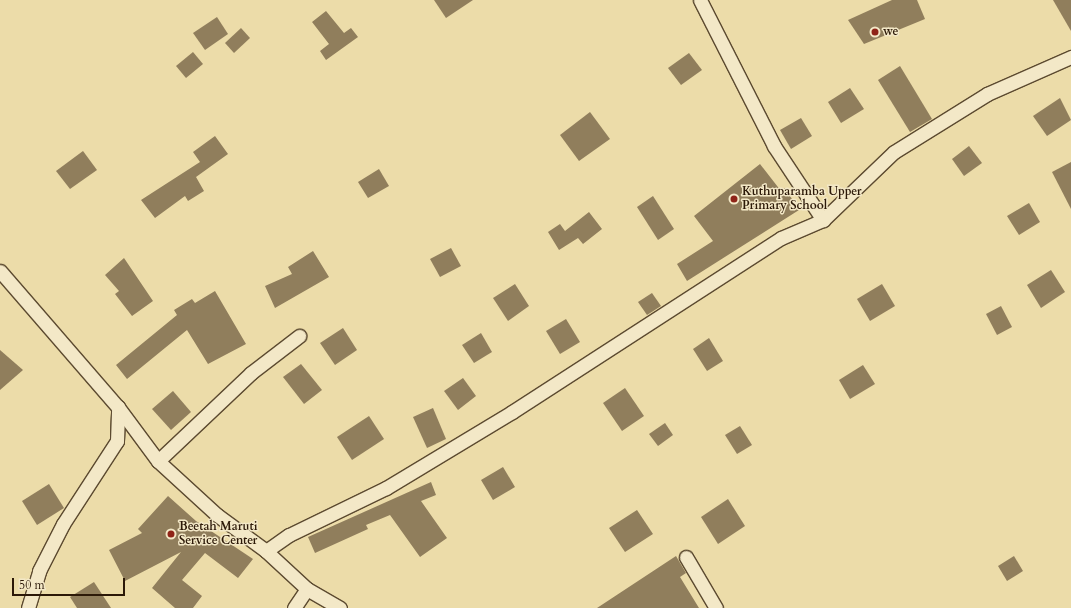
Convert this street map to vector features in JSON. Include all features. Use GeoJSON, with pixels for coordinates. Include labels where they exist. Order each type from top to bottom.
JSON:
{"type":"FeatureCollection","features":[{"type":"Feature","properties":{"kind":"street"},"geometry":{"type":"LineString","coordinates":[[700,0],[774,146],[823,220]]}},
{"type":"Feature","properties":{"kind":"street"},"geometry":{"type":"LineString","coordinates":[[266,551],[289,535],[386,488],[512,412],[782,238],[823,220],[894,152],[987,94],[1071,57]]}},
{"type":"Feature","properties":{"kind":"street"},"geometry":{"type":"LineString","coordinates":[[0,270],[118,407],[158,461],[217,515],[266,551],[307,590],[340,608]]}},
{"type":"Feature","properties":{"kind":"street"},"geometry":{"type":"LineString","coordinates":[[158,461],[251,374],[299,336]]}},
{"type":"Feature","properties":{"kind":"street"},"geometry":{"type":"LineString","coordinates":[[28,608],[39,571],[63,524],[117,441],[118,407]]}},
{"type":"Feature","properties":{"kind":"street"},"geometry":{"type":"LineString","coordinates":[[686,557],[716,608]]}},
{"type":"Feature","properties":{"kind":"street"},"geometry":{"type":"LineString","coordinates":[[294,608],[307,590]]}},
{"type":"Feature","properties":{"kind":"building"},"geometry":{"type":"Polygon","coordinates":[[[434,0],[473,0],[446,18],[434,0]]]}},
{"type":"Feature","properties":{"kind":"building","name":"we"},"geometry":{"type":"Polygon","coordinates":[[[892,0],[917,0],[925,19],[864,44],[848,20],[892,0]]]}},
{"type":"Feature","properties":{"kind":"building"},"geometry":{"type":"Polygon","coordinates":[[[1053,0],[1071,0],[1071,31],[1053,0]]]}},
{"type":"Feature","properties":{"kind":"building"},"geometry":{"type":"Polygon","coordinates":[[[326,11],[344,33],[351,28],[358,37],[326,60],[320,51],[329,44],[312,22],[326,11]]]}},
{"type":"Feature","properties":{"kind":"building"},"geometry":{"type":"Polygon","coordinates":[[[217,17],[228,34],[205,50],[193,33],[217,17]]]}},
{"type":"Feature","properties":{"kind":"building"},"geometry":{"type":"Polygon","coordinates":[[[241,28],[250,38],[234,53],[225,43],[241,28]]]}},
{"type":"Feature","properties":{"kind":"building"},"geometry":{"type":"Polygon","coordinates":[[[193,52],[203,64],[186,78],[176,66],[193,52]]]}},
{"type":"Feature","properties":{"kind":"building"},"geometry":{"type":"Polygon","coordinates":[[[689,53],[702,70],[681,85],[668,68],[689,53]]]}},
{"type":"Feature","properties":{"kind":"building"},"geometry":{"type":"Polygon","coordinates":[[[900,66],[932,119],[910,132],[878,80],[900,66]]]}},
{"type":"Feature","properties":{"kind":"building"},"geometry":{"type":"Polygon","coordinates":[[[850,88],[864,109],[841,123],[828,102],[850,88]]]}},
{"type":"Feature","properties":{"kind":"building"},"geometry":{"type":"Polygon","coordinates":[[[1060,98],[1071,120],[1047,136],[1033,116],[1060,98]]]}},
{"type":"Feature","properties":{"kind":"building"},"geometry":{"type":"Polygon","coordinates":[[[590,112],[610,139],[579,161],[560,135],[590,112]]]}},
{"type":"Feature","properties":{"kind":"building"},"geometry":{"type":"Polygon","coordinates":[[[801,118],[812,136],[791,149],[780,130],[801,118]]]}},
{"type":"Feature","properties":{"kind":"building"},"geometry":{"type":"Polygon","coordinates":[[[215,136],[228,154],[196,177],[204,191],[188,201],[185,196],[155,218],[141,200],[200,162],[193,152],[215,136]]]}},
{"type":"Feature","properties":{"kind":"building"},"geometry":{"type":"Polygon","coordinates":[[[969,146],[982,163],[964,176],[952,159],[969,146]]]}},
{"type":"Feature","properties":{"kind":"building"},"geometry":{"type":"Polygon","coordinates":[[[83,151],[97,170],[70,189],[56,171],[83,151]]]}},
{"type":"Feature","properties":{"kind":"building"},"geometry":{"type":"Polygon","coordinates":[[[1071,162],[1071,209],[1052,172],[1071,162]]]}},
{"type":"Feature","properties":{"kind":"building"},"geometry":{"type":"Polygon","coordinates":[[[760,164],[781,191],[785,188],[799,210],[687,281],[677,264],[713,241],[694,216],[760,164]]]}},
{"type":"Feature","properties":{"kind":"building"},"geometry":{"type":"Polygon","coordinates":[[[379,169],[389,186],[368,198],[358,182],[379,169]]]}},
{"type":"Feature","properties":{"kind":"building"},"geometry":{"type":"Polygon","coordinates":[[[653,196],[674,229],[658,240],[637,207],[653,196]]]}},
{"type":"Feature","properties":{"kind":"building"},"geometry":{"type":"Polygon","coordinates":[[[1029,203],[1040,222],[1019,235],[1007,216],[1029,203]]]}},
{"type":"Feature","properties":{"kind":"building"},"geometry":{"type":"Polygon","coordinates":[[[589,212],[602,229],[583,244],[578,238],[559,250],[548,232],[560,224],[565,231],[589,212]]]}},
{"type":"Feature","properties":{"kind":"building"},"geometry":{"type":"Polygon","coordinates":[[[451,248],[461,266],[440,277],[430,259],[451,248]]]}},
{"type":"Feature","properties":{"kind":"building"},"geometry":{"type":"Polygon","coordinates":[[[313,251],[329,277],[275,308],[265,286],[292,274],[288,267],[313,251]]]}},
{"type":"Feature","properties":{"kind":"building"},"geometry":{"type":"Polygon","coordinates":[[[124,258],[153,301],[132,316],[115,294],[119,291],[105,275],[124,258]]]}},
{"type":"Feature","properties":{"kind":"building"},"geometry":{"type":"Polygon","coordinates":[[[1051,270],[1065,292],[1041,308],[1027,285],[1051,270]]]}},
{"type":"Feature","properties":{"kind":"building"},"geometry":{"type":"Polygon","coordinates":[[[515,284],[529,306],[508,321],[493,298],[515,284]]]}},
{"type":"Feature","properties":{"kind":"building"},"geometry":{"type":"Polygon","coordinates":[[[882,284],[895,306],[870,321],[857,299],[882,284]]]}},
{"type":"Feature","properties":{"kind":"building"},"geometry":{"type":"Polygon","coordinates":[[[215,291],[246,344],[208,364],[187,330],[127,379],[116,365],[177,315],[174,310],[192,299],[195,303],[215,291]]]}},
{"type":"Feature","properties":{"kind":"building"},"geometry":{"type":"Polygon","coordinates":[[[652,293],[661,306],[647,315],[638,302],[652,293]]]}},
{"type":"Feature","properties":{"kind":"building"},"geometry":{"type":"Polygon","coordinates":[[[1001,306],[1012,327],[997,335],[986,314],[1001,306]]]}},
{"type":"Feature","properties":{"kind":"building"},"geometry":{"type":"Polygon","coordinates":[[[566,319],[580,342],[560,354],[546,331],[566,319]]]}},
{"type":"Feature","properties":{"kind":"building"},"geometry":{"type":"Polygon","coordinates":[[[343,328],[357,350],[335,365],[320,343],[343,328]]]}},
{"type":"Feature","properties":{"kind":"building"},"geometry":{"type":"Polygon","coordinates":[[[481,333],[492,352],[474,363],[462,345],[481,333]]]}},
{"type":"Feature","properties":{"kind":"building"},"geometry":{"type":"Polygon","coordinates":[[[709,338],[723,361],[707,371],[693,349],[709,338]]]}},
{"type":"Feature","properties":{"kind":"building"},"geometry":{"type":"Polygon","coordinates":[[[0,350],[23,370],[0,390],[0,350]]]}},
{"type":"Feature","properties":{"kind":"building"},"geometry":{"type":"Polygon","coordinates":[[[301,364],[322,390],[304,404],[283,377],[301,364]]]}},
{"type":"Feature","properties":{"kind":"building"},"geometry":{"type":"Polygon","coordinates":[[[863,365],[875,384],[850,399],[839,380],[863,365]]]}},
{"type":"Feature","properties":{"kind":"building"},"geometry":{"type":"Polygon","coordinates":[[[463,378],[476,396],[458,410],[444,391],[463,378]]]}},
{"type":"Feature","properties":{"kind":"building"},"geometry":{"type":"Polygon","coordinates":[[[625,388],[644,416],[622,431],[603,403],[625,388]]]}},
{"type":"Feature","properties":{"kind":"building"},"geometry":{"type":"Polygon","coordinates":[[[173,391],[191,412],[171,430],[152,409],[173,391]]]}},
{"type":"Feature","properties":{"kind":"building"},"geometry":{"type":"Polygon","coordinates":[[[433,408],[446,439],[427,448],[413,417],[433,408]]]}},
{"type":"Feature","properties":{"kind":"building"},"geometry":{"type":"Polygon","coordinates":[[[369,416],[384,439],[352,460],[337,437],[369,416]]]}},
{"type":"Feature","properties":{"kind":"building"},"geometry":{"type":"Polygon","coordinates":[[[665,423],[673,435],[658,446],[649,434],[665,423]]]}},
{"type":"Feature","properties":{"kind":"building"},"geometry":{"type":"Polygon","coordinates":[[[740,426],[752,445],[737,454],[725,435],[740,426]]]}},
{"type":"Feature","properties":{"kind":"building"},"geometry":{"type":"Polygon","coordinates":[[[503,467],[515,487],[493,500],[481,480],[503,467]]]}},
{"type":"Feature","properties":{"kind":"building"},"geometry":{"type":"Polygon","coordinates":[[[431,482],[436,495],[421,501],[447,538],[420,557],[390,515],[366,525],[368,529],[315,553],[308,537],[431,482]]]}},
{"type":"Feature","properties":{"kind":"building"},"geometry":{"type":"Polygon","coordinates":[[[49,484],[64,508],[37,525],[22,501],[49,484]]]}},
{"type":"Feature","properties":{"kind":"building"},"geometry":{"type":"Polygon","coordinates":[[[168,496],[196,521],[253,559],[238,578],[205,553],[182,580],[202,596],[193,608],[175,608],[152,588],[181,552],[125,581],[109,550],[142,533],[138,529],[168,496]]]}},
{"type":"Feature","properties":{"kind":"building"},"geometry":{"type":"Polygon","coordinates":[[[728,499],[745,526],[718,544],[701,517],[728,499]]]}},
{"type":"Feature","properties":{"kind":"building"},"geometry":{"type":"Polygon","coordinates":[[[637,510],[653,534],[625,552],[609,528],[637,510]]]}},
{"type":"Feature","properties":{"kind":"building"},"geometry":{"type":"Polygon","coordinates":[[[676,556],[686,573],[680,577],[699,608],[597,608],[676,556]]]}},
{"type":"Feature","properties":{"kind":"building"},"geometry":{"type":"Polygon","coordinates":[[[1014,556],[1023,571],[1007,581],[998,566],[1014,556]]]}},
{"type":"Feature","properties":{"kind":"building"},"geometry":{"type":"Polygon","coordinates":[[[94,582],[111,608],[77,608],[70,597],[94,582]]]}},
{"type":"Feature","properties":{"kind":"place","name":"we"},"geometry":{"type":"Point","coordinates":[875,32]}},
{"type":"Feature","properties":{"kind":"place","name":"Kuthuparamba Upper Primary School"},"geometry":{"type":"Point","coordinates":[734,199]}},
{"type":"Feature","properties":{"kind":"place","name":"Beetah Maruti Service Center"},"geometry":{"type":"Point","coordinates":[171,534]}}]}
